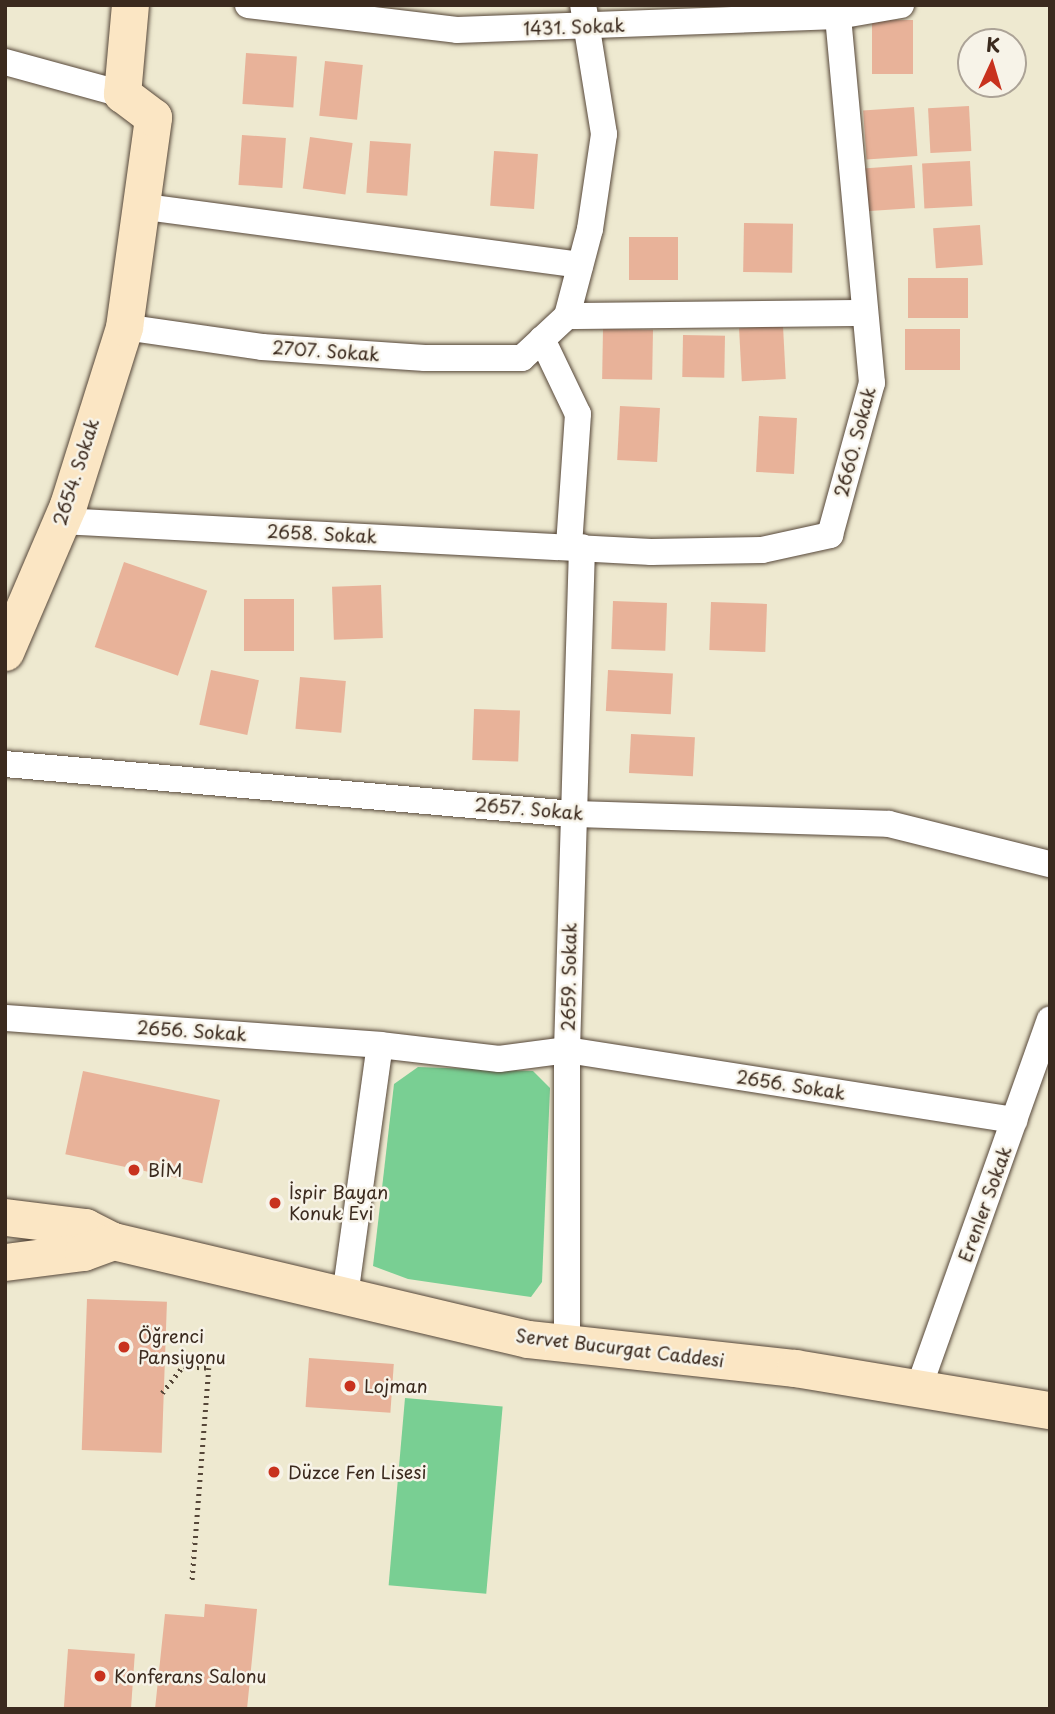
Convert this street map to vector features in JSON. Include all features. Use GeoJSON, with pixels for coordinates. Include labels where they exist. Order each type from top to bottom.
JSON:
{"type":"FeatureCollection","features":[{"type":"Feature","properties":{"kind":"main road"},"geometry":{"type":"LineString","coordinates":[[124,327],[153,117],[122,94],[130,5]]}},
{"type":"Feature","properties":{"kind":"main road","name":"2654. Sokak"},"geometry":{"type":"LineString","coordinates":[[5,652],[61,522],[124,327]]}},
{"type":"Feature","properties":{"kind":"main road","name":"Servet Bucurgat Caddesi"},"geometry":{"type":"LineString","coordinates":[[5,1217],[85,1227],[113,1241],[528,1339],[919,1387],[1050,1410]]}},
{"type":"Feature","properties":{"kind":"main road"},"geometry":{"type":"LineString","coordinates":[[5,1262],[83,1252],[113,1241]]}},
{"type":"Feature","properties":{"kind":"street","name":"1431. Sokak"},"geometry":{"type":"LineString","coordinates":[[248,5],[457,30],[584,16],[837,10],[901,5]]}},
{"type":"Feature","properties":{"kind":"street","name":"2660. Sokak"},"geometry":{"type":"LineString","coordinates":[[576,547],[651,552],[762,550],[831,535],[872,383],[837,10]]}},
{"type":"Feature","properties":{"kind":"street"},"geometry":{"type":"LineString","coordinates":[[584,16],[604,134],[580,265],[567,316],[865,313]]}},
{"type":"Feature","properties":{"kind":"street"},"geometry":{"type":"LineString","coordinates":[[5,62],[122,94]]}},
{"type":"Feature","properties":{"kind":"street"},"geometry":{"type":"LineString","coordinates":[[139,206],[580,265]]}},
{"type":"Feature","properties":{"kind":"street","name":"2707. Sokak"},"geometry":{"type":"LineString","coordinates":[[124,327],[262,347],[425,358],[522,358],[567,316]]}},
{"type":"Feature","properties":{"kind":"street","name":"2659. Sokak"},"geometry":{"type":"LineString","coordinates":[[380,1045],[499,1059],[567,1050],[578,414],[542,339]]}},
{"type":"Feature","properties":{"kind":"street","name":"2658. Sokak"},"geometry":{"type":"LineString","coordinates":[[61,522],[576,547]]}},
{"type":"Feature","properties":{"kind":"street","name":"2657. Sokak"},"geometry":{"type":"LineString","coordinates":[[5,764],[573,814],[889,824],[1050,864]]}},
{"type":"Feature","properties":{"kind":"street","name":"2656. Sokak"},"geometry":{"type":"LineString","coordinates":[[5,1018],[380,1045]]}},
{"type":"Feature","properties":{"kind":"street","name":"Erenler Sokak"},"geometry":{"type":"LineString","coordinates":[[919,1387],[1050,1020]]}},
{"type":"Feature","properties":{"kind":"street"},"geometry":{"type":"LineString","coordinates":[[345,1296],[380,1045]]}},
{"type":"Feature","properties":{"kind":"street"},"geometry":{"type":"LineString","coordinates":[[567,1050],[568,1342]]}},
{"type":"Feature","properties":{"kind":"street","name":"2656. Sokak"},"geometry":{"type":"LineString","coordinates":[[567,1050],[1015,1120]]}},
{"type":"Feature","properties":{"kind":"path"},"geometry":{"type":"LineString","coordinates":[[162,1393],[183,1366],[209,1368],[192,1583]]}},
{"type":"Feature","properties":{"kind":"green space"},"geometry":{"type":"Polygon","coordinates":[[[418,1067],[533,1071],[550,1088],[542,1282],[531,1297],[408,1279],[373,1266],[394,1084],[418,1067]]]}},
{"type":"Feature","properties":{"kind":"green space"},"geometry":{"type":"Polygon","coordinates":[[[405,1398],[503,1407],[486,1594],[389,1585],[405,1398]]]}},
{"type":"Feature","properties":{"kind":"building"},"geometry":{"type":"Polygon","coordinates":[[[872,20],[913,20],[913,74],[872,74],[872,20]]]}},
{"type":"Feature","properties":{"kind":"building"},"geometry":{"type":"Polygon","coordinates":[[[246,53],[297,57],[293,107],[242,104],[246,53]]]}},
{"type":"Feature","properties":{"kind":"building"},"geometry":{"type":"Polygon","coordinates":[[[325,61],[363,65],[357,120],[319,116],[325,61]]]}},
{"type":"Feature","properties":{"kind":"building"},"geometry":{"type":"Polygon","coordinates":[[[969,106],[971,151],[930,153],[928,108],[969,106]]]}},
{"type":"Feature","properties":{"kind":"building"},"geometry":{"type":"Polygon","coordinates":[[[914,107],[917,156],[867,159],[863,111],[914,107]]]}},
{"type":"Feature","properties":{"kind":"building"},"geometry":{"type":"Polygon","coordinates":[[[242,135],[286,138],[282,188],[239,185],[242,135]]]}},
{"type":"Feature","properties":{"kind":"building"},"geometry":{"type":"Polygon","coordinates":[[[310,137],[353,143],[345,194],[303,188],[310,137]]]}},
{"type":"Feature","properties":{"kind":"building"},"geometry":{"type":"Polygon","coordinates":[[[370,141],[411,144],[407,196],[366,193],[370,141]]]}},
{"type":"Feature","properties":{"kind":"building"},"geometry":{"type":"Polygon","coordinates":[[[494,151],[538,154],[534,209],[490,206],[494,151]]]}},
{"type":"Feature","properties":{"kind":"building"},"geometry":{"type":"Polygon","coordinates":[[[970,161],[972,206],[924,208],[922,164],[970,161]]]}},
{"type":"Feature","properties":{"kind":"building"},"geometry":{"type":"Polygon","coordinates":[[[912,165],[915,208],[866,211],[863,168],[912,165]]]}},
{"type":"Feature","properties":{"kind":"building"},"geometry":{"type":"Polygon","coordinates":[[[744,223],[793,224],[792,273],[743,272],[744,223]]]}},
{"type":"Feature","properties":{"kind":"building"},"geometry":{"type":"Polygon","coordinates":[[[980,225],[983,265],[936,268],[933,228],[980,225]]]}},
{"type":"Feature","properties":{"kind":"building"},"geometry":{"type":"Polygon","coordinates":[[[629,237],[678,237],[678,280],[629,280],[629,237]]]}},
{"type":"Feature","properties":{"kind":"building"},"geometry":{"type":"Polygon","coordinates":[[[908,278],[968,278],[968,318],[908,318],[908,278]]]}},
{"type":"Feature","properties":{"kind":"building"},"geometry":{"type":"Polygon","coordinates":[[[783,326],[786,379],[742,381],[739,328],[783,326]]]}},
{"type":"Feature","properties":{"kind":"building"},"geometry":{"type":"Polygon","coordinates":[[[603,329],[653,330],[652,380],[602,379],[603,329]]]}},
{"type":"Feature","properties":{"kind":"building"},"geometry":{"type":"Polygon","coordinates":[[[905,329],[960,329],[960,370],[905,370],[905,329]]]}},
{"type":"Feature","properties":{"kind":"building"},"geometry":{"type":"Polygon","coordinates":[[[683,335],[725,336],[724,378],[682,377],[683,335]]]}},
{"type":"Feature","properties":{"kind":"building"},"geometry":{"type":"Polygon","coordinates":[[[620,406],[660,408],[657,462],[617,460],[620,406]]]}},
{"type":"Feature","properties":{"kind":"building"},"geometry":{"type":"Polygon","coordinates":[[[759,416],[797,418],[794,474],[756,472],[759,416]]]}},
{"type":"Feature","properties":{"kind":"building"},"geometry":{"type":"Polygon","coordinates":[[[124,562],[207,591],[178,676],[95,647],[124,562]]]}},
{"type":"Feature","properties":{"kind":"building"},"geometry":{"type":"Polygon","coordinates":[[[381,585],[383,638],[334,640],[332,587],[381,585]]]}},
{"type":"Feature","properties":{"kind":"building"},"geometry":{"type":"Polygon","coordinates":[[[244,599],[294,599],[294,651],[244,651],[244,599]]]}},
{"type":"Feature","properties":{"kind":"building"},"geometry":{"type":"Polygon","coordinates":[[[613,601],[667,603],[665,651],[611,649],[613,601]]]}},
{"type":"Feature","properties":{"kind":"building"},"geometry":{"type":"Polygon","coordinates":[[[711,602],[767,604],[765,652],[709,650],[711,602]]]}},
{"type":"Feature","properties":{"kind":"building"},"geometry":{"type":"Polygon","coordinates":[[[211,670],[259,680],[247,735],[199,725],[211,670]]]}},
{"type":"Feature","properties":{"kind":"building"},"geometry":{"type":"Polygon","coordinates":[[[608,670],[673,673],[671,714],[606,711],[608,670]]]}},
{"type":"Feature","properties":{"kind":"building"},"geometry":{"type":"Polygon","coordinates":[[[300,677],[346,681],[341,733],[295,729],[300,677]]]}},
{"type":"Feature","properties":{"kind":"building"},"geometry":{"type":"Polygon","coordinates":[[[474,709],[520,711],[518,762],[472,760],[474,709]]]}},
{"type":"Feature","properties":{"kind":"building"},"geometry":{"type":"Polygon","coordinates":[[[631,734],[695,737],[693,776],[629,773],[631,734]]]}},
{"type":"Feature","properties":{"kind":"building"},"geometry":{"type":"Polygon","coordinates":[[[83,1071],[220,1100],[202,1183],[65,1154],[83,1071]]]}},
{"type":"Feature","properties":{"kind":"building","name":"Öğrenci Pansiyonu"},"geometry":{"type":"Polygon","coordinates":[[[87,1299],[167,1302],[162,1453],[82,1450],[87,1299]]]}},
{"type":"Feature","properties":{"kind":"building","name":"Lojman"},"geometry":{"type":"Polygon","coordinates":[[[309,1358],[394,1364],[390,1413],[306,1407],[309,1358]]]}},
{"type":"Feature","properties":{"kind":"building"},"geometry":{"type":"Polygon","coordinates":[[[205,1604],[257,1609],[247,1709],[155,1709],[165,1614],[204,1617],[205,1604]]]}},
{"type":"Feature","properties":{"kind":"building","name":"Konferans Salonu"},"geometry":{"type":"Polygon","coordinates":[[[68,1649],[135,1654],[131,1709],[64,1709],[68,1649]]]}},
{"type":"Feature","properties":{"kind":"place","name":"BİM"},"geometry":{"type":"Point","coordinates":[134,1170]}},
{"type":"Feature","properties":{"kind":"place","name":"İspir Bayan Konuk Evi"},"geometry":{"type":"Point","coordinates":[275,1203]}},
{"type":"Feature","properties":{"kind":"place","name":"Öğrenci Pansiyonu"},"geometry":{"type":"Point","coordinates":[124,1347]}},
{"type":"Feature","properties":{"kind":"place","name":"Lojman"},"geometry":{"type":"Point","coordinates":[350,1386]}},
{"type":"Feature","properties":{"kind":"place","name":"Düzce Fen Lisesi"},"geometry":{"type":"Point","coordinates":[274,1472]}},
{"type":"Feature","properties":{"kind":"place","name":"Konferans Salonu"},"geometry":{"type":"Point","coordinates":[100,1676]}}]}
